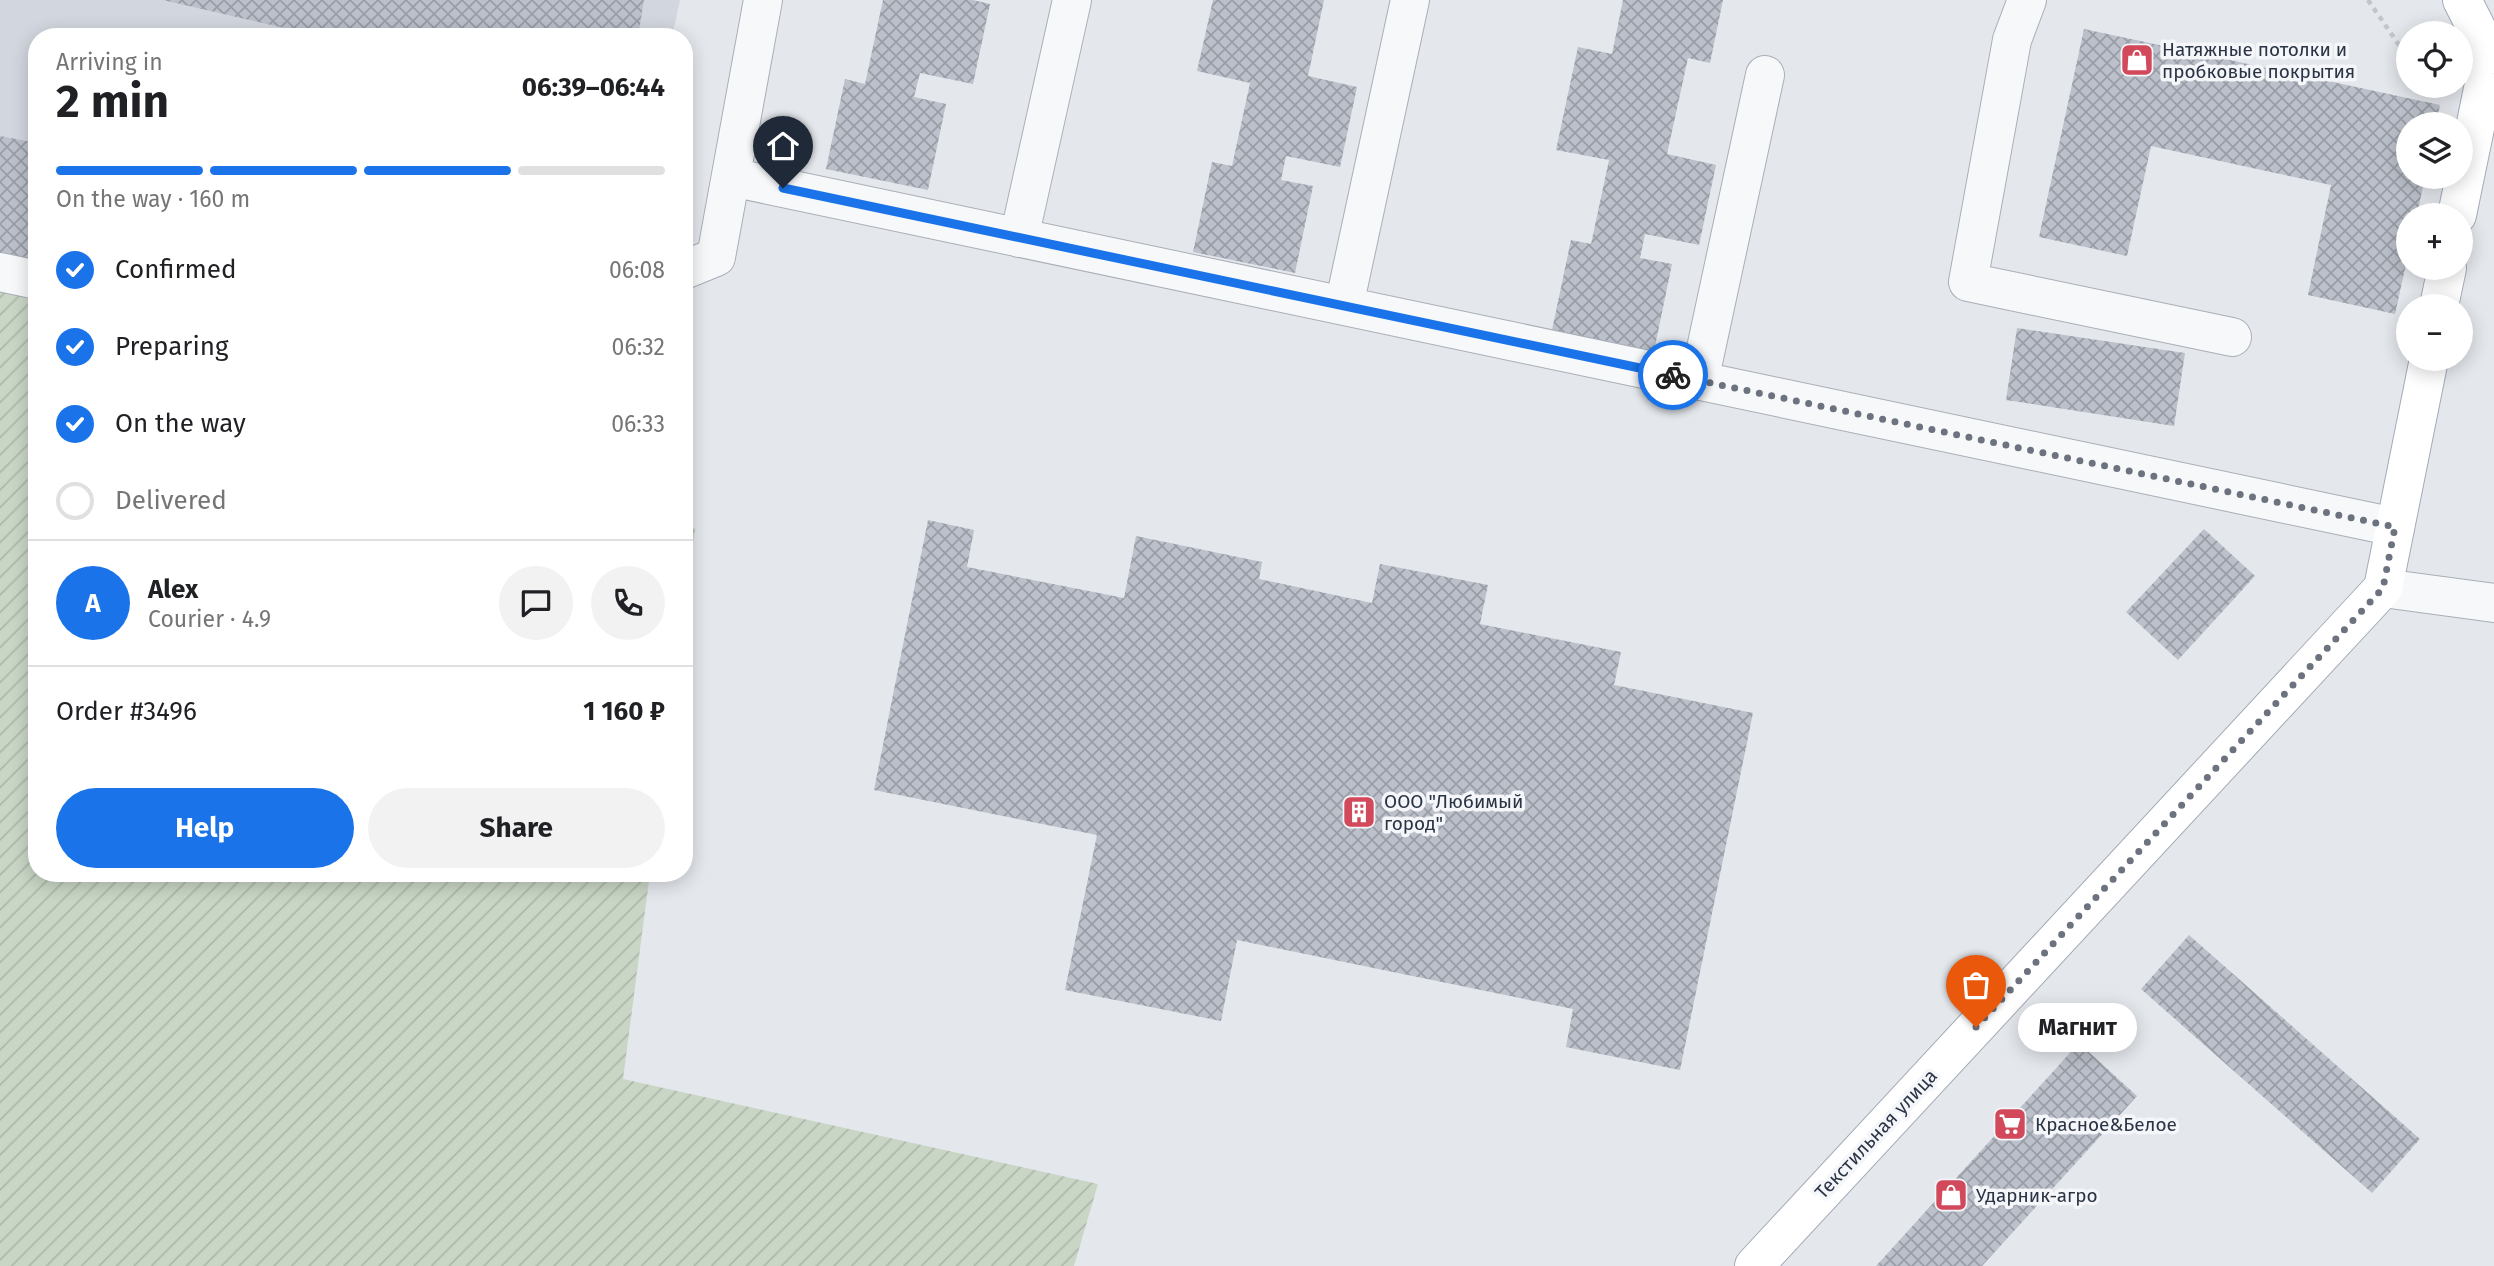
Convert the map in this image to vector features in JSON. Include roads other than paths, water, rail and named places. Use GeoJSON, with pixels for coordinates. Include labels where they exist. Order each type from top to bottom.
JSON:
{"type":"FeatureCollection","features":[{"type":"Feature","properties":{"kind":"main road"},"geometry":{"type":"LineString","coordinates":[[2461,203],[2492,53],[2462,0]]}},
{"type":"Feature","properties":{"kind":"main road"},"geometry":{"type":"LineString","coordinates":[[2383,588],[2427,371]]}},
{"type":"Feature","properties":{"kind":"main road","name":"Текстильная улица"},"geometry":{"type":"LineString","coordinates":[[1754,1266],[2383,588]]}},
{"type":"Feature","properties":{"kind":"street"},"geometry":{"type":"LineString","coordinates":[[693,266],[716,257],[763,0]]}},
{"type":"Feature","properties":{"kind":"street"},"geometry":{"type":"LineString","coordinates":[[1019,238],[1072,0]]}},
{"type":"Feature","properties":{"kind":"street"},"geometry":{"type":"LineString","coordinates":[[1344,306],[1410,0]]}},
{"type":"Feature","properties":{"kind":"street"},"geometry":{"type":"LineString","coordinates":[[2027,0],[2012,40],[1968,282],[2232,337]]}},
{"type":"Feature","properties":{"kind":"street"},"geometry":{"type":"LineString","coordinates":[[1699,381],[1765,75]]}},
{"type":"Feature","properties":{"kind":"street"},"geometry":{"type":"LineString","coordinates":[[731,177],[2395,527]]}},
{"type":"Feature","properties":{"kind":"street"},"geometry":{"type":"LineString","coordinates":[[0,272],[28,278]]}},
{"type":"Feature","properties":{"kind":"street"},"geometry":{"type":"LineString","coordinates":[[2383,588],[2494,603]]}},
{"type":"Feature","properties":{"kind":"place","name":"Натяжные потолки и пробковые покрытия"},"geometry":{"type":"Point","coordinates":[2137,60]}},
{"type":"Feature","properties":{"kind":"place","name":"ООО \"Любимый город\""},"geometry":{"type":"Point","coordinates":[1359,812]}},
{"type":"Feature","properties":{"kind":"place","name":"Магнит"},"geometry":{"type":"Point","coordinates":[1976,1027]}},
{"type":"Feature","properties":{"kind":"place","name":"Красное&Белое"},"geometry":{"type":"Point","coordinates":[2010,1124]}},
{"type":"Feature","properties":{"kind":"place","name":"Ударник-агро"},"geometry":{"type":"Point","coordinates":[1951,1195]}}]}
